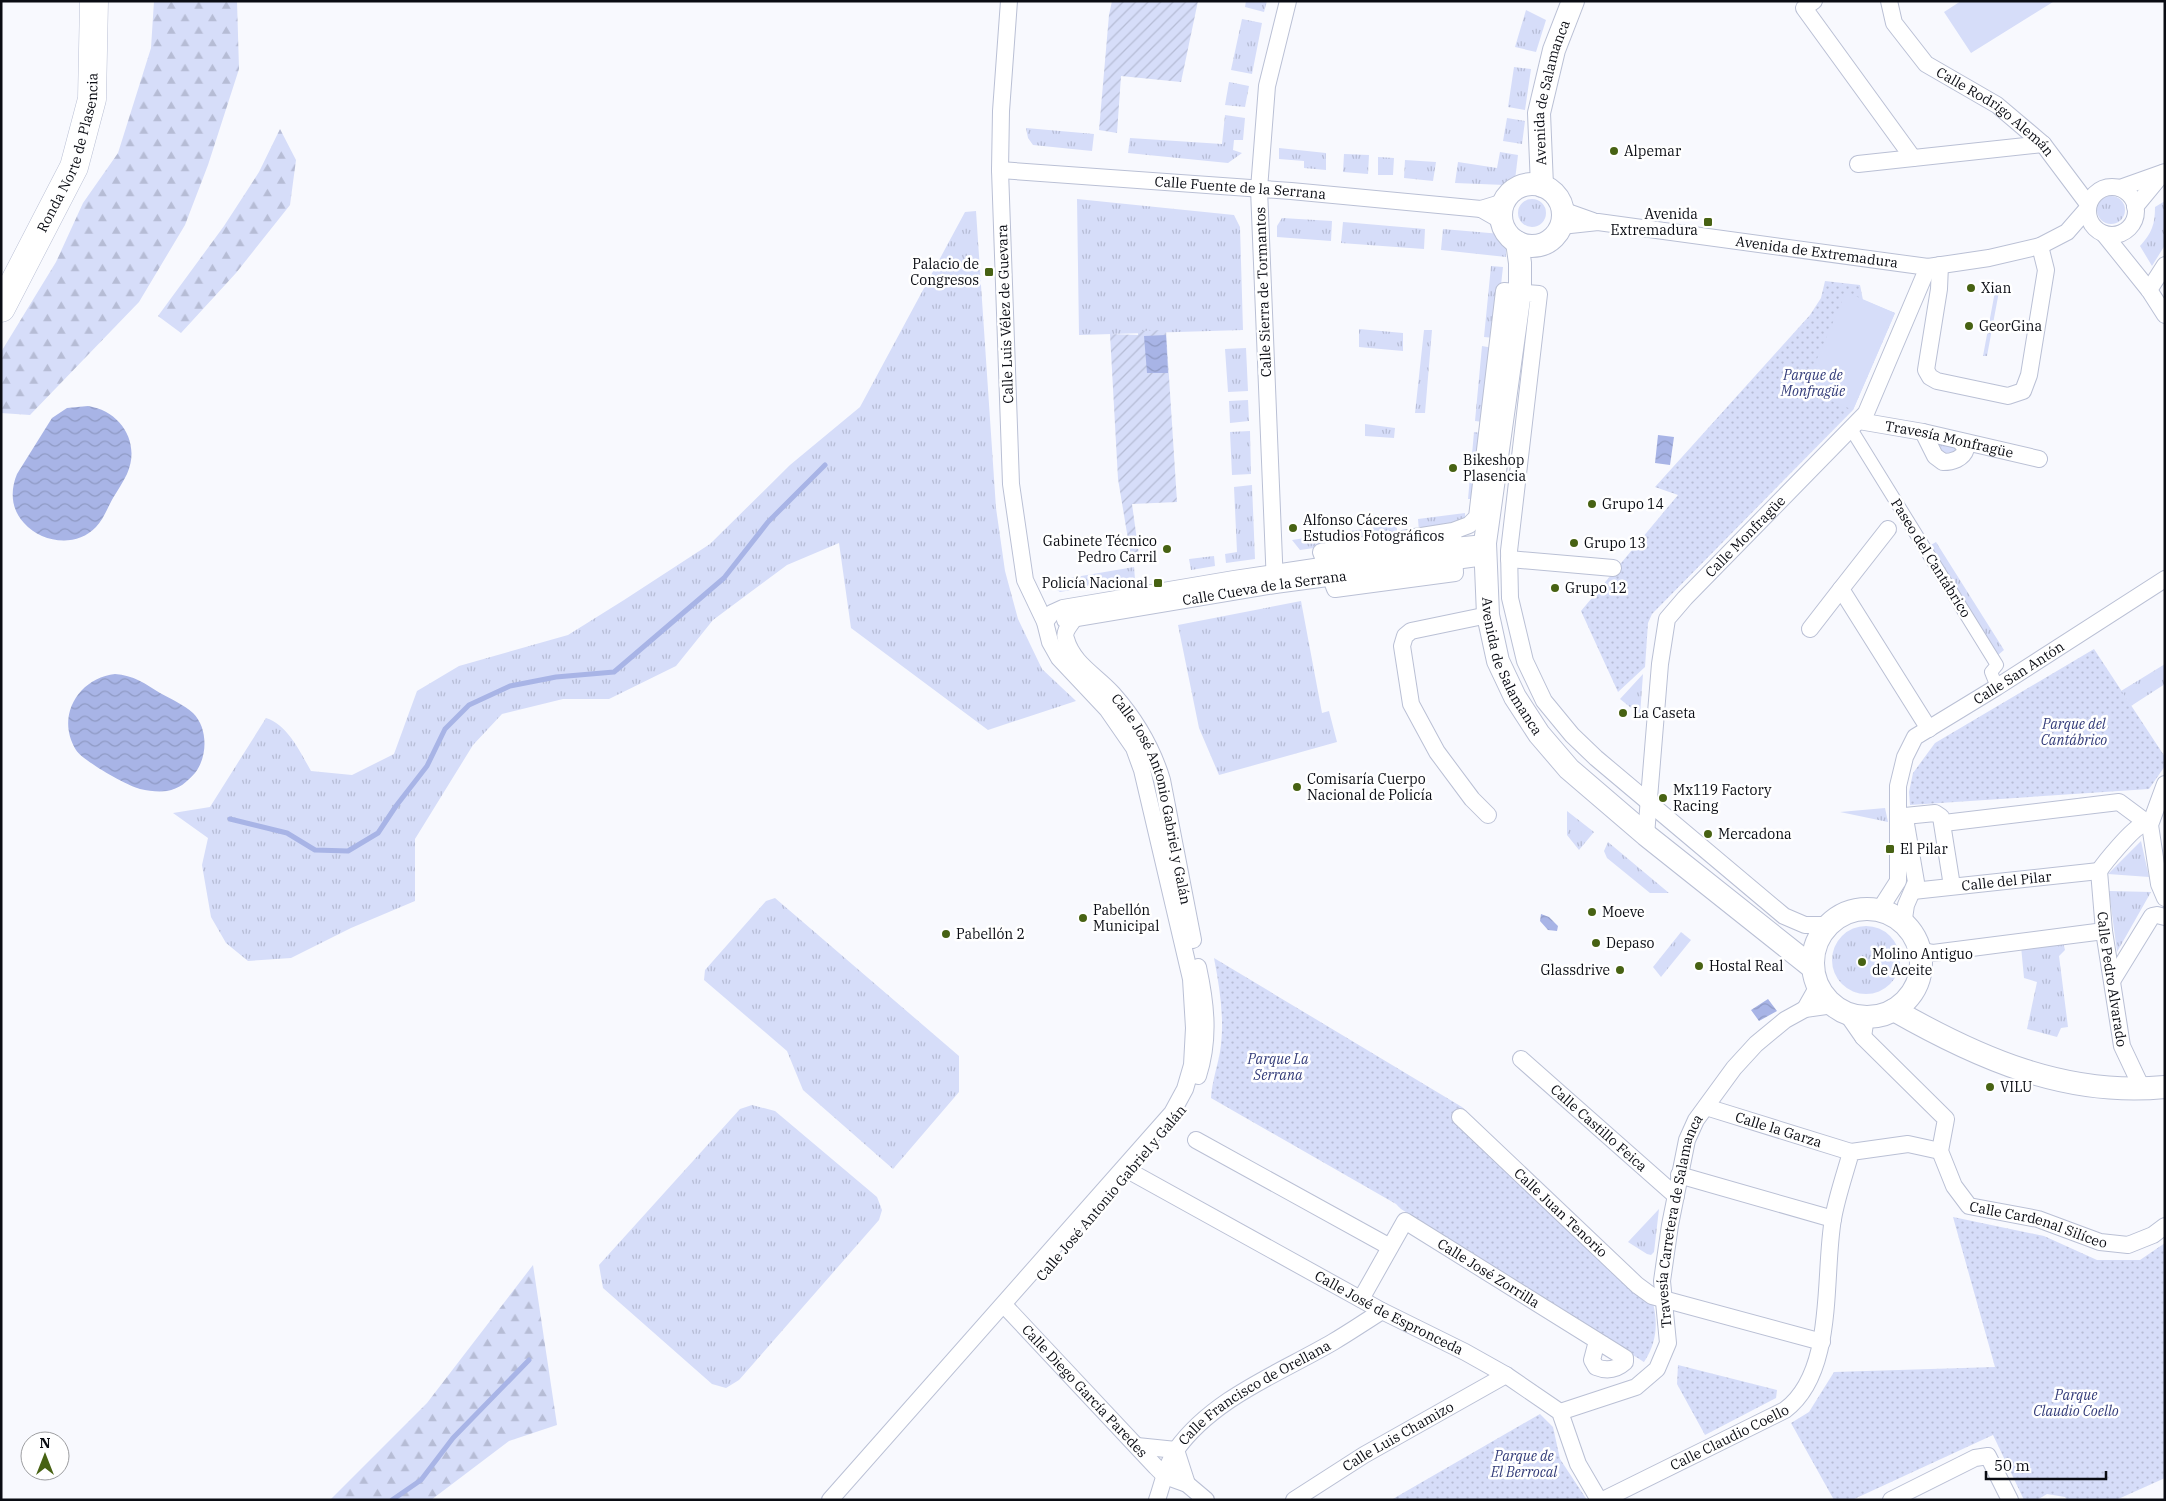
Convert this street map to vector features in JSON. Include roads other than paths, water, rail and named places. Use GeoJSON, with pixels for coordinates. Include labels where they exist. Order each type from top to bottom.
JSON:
{"type":"FeatureCollection","features":[{"type":"Feature","properties":{"kind":"highway","name":"Ronda Norte de Plasencia"},"geometry":{"type":"LineString","coordinates":[[5,301],[74,167],[92,99],[94,1]]}},
{"type":"Feature","properties":{"kind":"main road","name":"Avenida de Salamanca"},"geometry":{"type":"LineString","coordinates":[[1533,186],[1539,112],[1554,50],[1573,1]]}},
{"type":"Feature","properties":{"kind":"main road"},"geometry":{"type":"LineString","coordinates":[[1533,186],[1556,196],[1561,218],[1550,240],[1526,244],[1510,237],[1503,211],[1509,195],[1533,186]]}},
{"type":"Feature","properties":{"kind":"main road","name":"Avenida de Salamanca"},"geometry":{"type":"LineString","coordinates":[[1526,244],[1520,263],[1520,292],[1485,550],[1488,615],[1498,661],[1515,697],[1539,734],[1569,769],[1646,834],[1694,871],[1815,976]]}},
{"type":"Feature","properties":{"kind":"main road"},"geometry":{"type":"LineString","coordinates":[[1859,910],[1876,910],[1890,914],[1903,925],[1912,935],[1919,950],[1921,964],[1919,978],[1913,991],[1905,1002],[1894,1010],[1877,1016],[1852,1018],[1815,976],[1823,932],[1842,915],[1859,910]]}},
{"type":"Feature","properties":{"kind":"main road","name":"Avenida de Salamanca"},"geometry":{"type":"LineString","coordinates":[[1771,936],[1797,942],[1823,932]]}},
{"type":"Feature","properties":{"kind":"main road"},"geometry":{"type":"LineString","coordinates":[[1913,991],[1923,1010],[1947,1031],[2014,1058],[2098,1080],[2139,1082],[2165,1078]]}},
{"type":"Feature","properties":{"kind":"main road"},"geometry":{"type":"LineString","coordinates":[[1894,1010],[1945,1039],[1988,1057],[2072,1084],[2116,1089],[2165,1087]]}},
{"type":"Feature","properties":{"kind":"street","name":"Calle Luis Vélez de Guevara"},"geometry":{"type":"LineString","coordinates":[[1009,1],[1001,111],[1000,170],[1011,484],[1025,580],[1045,622]]}},
{"type":"Feature","properties":{"kind":"street","name":"Calle Sierra de Tormantos"},"geometry":{"type":"LineString","coordinates":[[1274,579],[1259,188],[1267,86],[1288,1]]}},
{"type":"Feature","properties":{"kind":"street"},"geometry":{"type":"LineString","coordinates":[[1814,1],[1804,8],[1913,158]]}},
{"type":"Feature","properties":{"kind":"street","name":"Calle Rodrigo Alemán"},"geometry":{"type":"LineString","coordinates":[[1889,1],[1894,23],[1926,64],[1998,105],[2043,144],[2091,201]]}},
{"type":"Feature","properties":{"kind":"street"},"geometry":{"type":"LineString","coordinates":[[1858,164],[2043,144]]}},
{"type":"Feature","properties":{"kind":"street","name":"Calle Fuente de la Serrana"},"geometry":{"type":"LineString","coordinates":[[1000,170],[1259,188],[1503,211]]}},
{"type":"Feature","properties":{"kind":"street"},"geometry":{"type":"LineString","coordinates":[[2164,172],[2120,188],[2108,187],[2091,201],[2091,224],[2126,260],[2165,315]]}},
{"type":"Feature","properties":{"kind":"street"},"geometry":{"type":"LineString","coordinates":[[2136,207],[2164,172]]}},
{"type":"Feature","properties":{"kind":"street"},"geometry":{"type":"LineString","coordinates":[[2120,188],[2130,195],[2136,207],[2135,217],[2126,230],[2126,260]]}},
{"type":"Feature","properties":{"kind":"street","name":"Avenida de Extremadura"},"geometry":{"type":"LineString","coordinates":[[1561,218],[1934,266],[1989,258],[2040,246],[2067,232],[2091,201]]}},
{"type":"Feature","properties":{"kind":"street"},"geometry":{"type":"LineString","coordinates":[[2101,233],[2111,235],[2126,230]]}},
{"type":"Feature","properties":{"kind":"street","name":"Avenida de Extremadura"},"geometry":{"type":"LineString","coordinates":[[2067,232],[2101,233]]}},
{"type":"Feature","properties":{"kind":"street"},"geometry":{"type":"LineString","coordinates":[[1934,266],[1939,289],[1926,370],[1930,377],[1937,382],[2008,396],[2016,395],[2023,391],[2028,375],[2046,270],[2040,246]]}},
{"type":"Feature","properties":{"kind":"street"},"geometry":{"type":"LineString","coordinates":[[2149,290],[2165,265]]}},
{"type":"Feature","properties":{"kind":"street","name":"Calle Monfragüe"},"geometry":{"type":"LineString","coordinates":[[1646,834],[1660,664],[1667,619],[1866,413],[1934,266]]}},
{"type":"Feature","properties":{"kind":"street"},"geometry":{"type":"LineString","coordinates":[[1485,550],[1454,546],[1320,552],[1335,589],[1455,573],[1454,546],[1477,517],[1504,291],[1539,294],[1509,559],[1510,598],[1525,661],[1544,701],[1572,735],[1590,752],[1784,916],[1823,932]]}},
{"type":"Feature","properties":{"kind":"street","name":"Travesía Monfragüe"},"geometry":{"type":"LineString","coordinates":[[1855,425],[1923,432],[2040,458]]}},
{"type":"Feature","properties":{"kind":"street","name":"Paseo del Cantábrico"},"geometry":{"type":"LineString","coordinates":[[1855,425],[1998,665],[1991,672],[1997,687]]}},
{"type":"Feature","properties":{"kind":"street"},"geometry":{"type":"LineString","coordinates":[[1923,432],[1935,456],[1943,462],[1957,460],[1964,455],[1966,449],[1960,441]]}},
{"type":"Feature","properties":{"kind":"street"},"geometry":{"type":"LineString","coordinates":[[1810,629],[1888,529]]}},
{"type":"Feature","properties":{"kind":"street"},"geometry":{"type":"LineString","coordinates":[[1509,559],[1613,568]]}},
{"type":"Feature","properties":{"kind":"street","name":"Calle Cueva de la Serrana"},"geometry":{"type":"LineString","coordinates":[[1045,622],[1068,614],[1274,579],[1328,572]]}},
{"type":"Feature","properties":{"kind":"street","name":"Calle San Antón"},"geometry":{"type":"LineString","coordinates":[[1876,910],[1882,906],[1898,881],[1898,786],[1905,757],[1915,737],[1997,687],[2165,579]]}},
{"type":"Feature","properties":{"kind":"street"},"geometry":{"type":"LineString","coordinates":[[1841,589],[1929,729]]}},
{"type":"Feature","properties":{"kind":"street"},"geometry":{"type":"LineString","coordinates":[[1033,597],[1046,605],[1068,614]]}},
{"type":"Feature","properties":{"kind":"street","name":"Calle José Antonio Gabriel y Galán"},"geometry":{"type":"LineString","coordinates":[[830,1500],[1008,1308],[1183,1113],[1193,1093],[1202,1062],[1207,1028],[1205,1003],[1162,780],[1155,758],[1143,733],[1112,692],[1074,659],[1065,637],[1068,614]]}},
{"type":"Feature","properties":{"kind":"street"},"geometry":{"type":"LineString","coordinates":[[1488,615],[1411,631],[1405,636],[1402,646],[1412,704],[1437,752],[1472,799],[1488,815]]}},
{"type":"Feature","properties":{"kind":"street"},"geometry":{"type":"LineString","coordinates":[[1045,622],[1074,659]]}},
{"type":"Feature","properties":{"kind":"street","name":"Calle José Antonio Gabriel y Galán"},"geometry":{"type":"LineString","coordinates":[[845,1500],[1172,1113],[1185,1089],[1192,1065],[1194,1028],[1190,979],[1142,770],[1134,748],[1107,709],[1058,658],[1050,642],[1045,622]]}},
{"type":"Feature","properties":{"kind":"street"},"geometry":{"type":"LineString","coordinates":[[2147,924],[2162,891],[2150,825],[2165,784]]}},
{"type":"Feature","properties":{"kind":"street","name":"Calle San Antón"},"geometry":{"type":"LineString","coordinates":[[1898,786],[1916,882],[1906,905],[1903,925]]}},
{"type":"Feature","properties":{"kind":"street"},"geometry":{"type":"LineString","coordinates":[[1944,823],[2119,802],[2150,825]]}},
{"type":"Feature","properties":{"kind":"street"},"geometry":{"type":"LineString","coordinates":[[1905,816],[1935,813],[1941,817],[1944,823],[1952,886]]}},
{"type":"Feature","properties":{"kind":"street"},"geometry":{"type":"LineString","coordinates":[[2099,872],[2106,860],[2135,831],[2142,825],[2150,825]]}},
{"type":"Feature","properties":{"kind":"street","name":"Calle del Pilar"},"geometry":{"type":"LineString","coordinates":[[1913,891],[2099,872]]}},
{"type":"Feature","properties":{"kind":"street","name":"Calle Pedro Alvarado"},"geometry":{"type":"LineString","coordinates":[[2099,872],[2104,931],[2122,1046],[2139,1082]]}},
{"type":"Feature","properties":{"kind":"street"},"geometry":{"type":"LineString","coordinates":[[2112,981],[2152,916],[2157,914],[2165,917]]}},
{"type":"Feature","properties":{"kind":"street"},"geometry":{"type":"LineString","coordinates":[[1919,950],[1933,953],[2104,931]]}},
{"type":"Feature","properties":{"kind":"street"},"geometry":{"type":"LineString","coordinates":[[1805,1009],[1815,976]]}},
{"type":"Feature","properties":{"kind":"street","name":"Travesía Carretera de Salamanca"},"geometry":{"type":"LineString","coordinates":[[1560,1412],[1636,1387],[1657,1369],[1668,1344],[1662,1281],[1679,1175],[1687,1140],[1696,1120],[1734,1068],[1756,1044],[1785,1020],[1805,1009],[1852,1018]]}},
{"type":"Feature","properties":{"kind":"street"},"geometry":{"type":"LineString","coordinates":[[1851,1152],[1908,1144],[1940,1150],[1946,1119],[1852,1018]]}},
{"type":"Feature","properties":{"kind":"street","name":"Calle Castillo Feica"},"geometry":{"type":"LineString","coordinates":[[1521,1059],[1676,1196]]}},
{"type":"Feature","properties":{"kind":"street","name":"Calle la Garza"},"geometry":{"type":"LineString","coordinates":[[1706,1108],[1851,1152]]}},
{"type":"Feature","properties":{"kind":"street","name":"Calle Juan Tenorio"},"geometry":{"type":"LineString","coordinates":[[1460,1117],[1637,1285],[1652,1296],[1665,1300]]}},
{"type":"Feature","properties":{"kind":"street"},"geometry":{"type":"LineString","coordinates":[[1196,1140],[1390,1247]]}},
{"type":"Feature","properties":{"kind":"street","name":"Calle Cardenal Silíceo"},"geometry":{"type":"LineString","coordinates":[[1940,1150],[1954,1186],[1969,1206],[2038,1219],[2100,1242],[2128,1245],[2153,1235],[2165,1226]]}},
{"type":"Feature","properties":{"kind":"street","name":"Calle Claudio Coello"},"geometry":{"type":"LineString","coordinates":[[1604,1500],[1785,1410],[1796,1402],[1807,1386],[1822,1342],[1833,1219],[1851,1152]]}},
{"type":"Feature","properties":{"kind":"street","name":"Calle José de Espronceda"},"geometry":{"type":"LineString","coordinates":[[1131,1172],[1382,1311],[1465,1352],[1506,1375],[1560,1412]]}},
{"type":"Feature","properties":{"kind":"street"},"geometry":{"type":"LineString","coordinates":[[1679,1175],[1833,1219]]}},
{"type":"Feature","properties":{"kind":"street","name":"Calle José Zorrilla"},"geometry":{"type":"LineString","coordinates":[[1361,1299],[1405,1221],[1597,1341]]}},
{"type":"Feature","properties":{"kind":"street"},"geometry":{"type":"LineString","coordinates":[[1665,1300],[1822,1342]]}},
{"type":"Feature","properties":{"kind":"street","name":"Calle Diego García Paredes"},"geometry":{"type":"LineString","coordinates":[[1008,1308],[1165,1476]]}},
{"type":"Feature","properties":{"kind":"street","name":"Calle Francisco de Orellana"},"geometry":{"type":"LineString","coordinates":[[1157,1500],[1166,1470],[1176,1450],[1205,1419],[1247,1390],[1334,1341],[1382,1311]]}},
{"type":"Feature","properties":{"kind":"street","name":"Calle Luis Chamizo"},"geometry":{"type":"LineString","coordinates":[[1294,1500],[1364,1455],[1506,1375]]}},
{"type":"Feature","properties":{"kind":"street"},"geometry":{"type":"LineString","coordinates":[[1560,1412],[1578,1464],[1599,1500]]}},
{"type":"Feature","properties":{"kind":"street"},"geometry":{"type":"LineString","coordinates":[[1137,1446],[1176,1450],[1187,1484]]}},
{"type":"Feature","properties":{"kind":"street"},"geometry":{"type":"LineString","coordinates":[[1891,1500],[1975,1458],[1988,1456],[2010,1500]]}},
{"type":"Feature","properties":{"kind":"street"},"geometry":{"type":"LineString","coordinates":[[1165,1476],[1187,1484],[1206,1500]]}},
{"type":"Feature","properties":{"kind":"water"},"geometry":{"type":"Polygon","coordinates":[[[1166,335],[1168,373],[1147,373],[1144,336],[1166,335]]]}},
{"type":"Feature","properties":{"kind":"water"},"geometry":{"type":"Polygon","coordinates":[[[88,406],[110,414],[119,422],[130,440],[131,462],[127,474],[96,527],[88,534],[79,538],[69,540],[49,539],[31,530],[16,512],[13,500],[15,480],[52,418],[67,408],[88,406]]]}},
{"type":"Feature","properties":{"kind":"water"},"geometry":{"type":"Polygon","coordinates":[[[1658,435],[1674,437],[1670,465],[1655,463],[1658,435]]]}},
{"type":"Feature","properties":{"kind":"water"},"geometry":{"type":"Polygon","coordinates":[[[115,674],[128,676],[144,683],[186,707],[198,719],[205,742],[202,759],[195,773],[179,787],[164,791],[140,789],[105,772],[80,755],[76,750],[70,737],[68,724],[74,701],[81,691],[91,683],[102,677],[115,674]]]}},
{"type":"Feature","properties":{"kind":"water"},"geometry":{"type":"Polygon","coordinates":[[[1541,914],[1549,917],[1558,926],[1557,931],[1548,930],[1540,921],[1541,914]]]}},
{"type":"Feature","properties":{"kind":"water"},"geometry":{"type":"Polygon","coordinates":[[[1768,999],[1777,1011],[1759,1021],[1751,1010],[1768,999]]]}},
{"type":"Feature","properties":{"kind":"waterway"},"geometry":{"type":"LineString","coordinates":[[230,819],[287,833],[315,850],[348,851],[378,833],[427,766],[445,729],[469,705],[510,686],[556,677],[614,672],[724,578],[768,522],[825,465]]}},
{"type":"Feature","properties":{"kind":"waterway"},"geometry":{"type":"LineString","coordinates":[[392,1500],[421,1480],[453,1438],[529,1360]]}},
{"type":"Feature","properties":{"kind":"place","name":"Alpemar"},"geometry":{"type":"Point","coordinates":[1614,151]}},
{"type":"Feature","properties":{"kind":"place","name":"Avenida Extremadura"},"geometry":{"type":"Point","coordinates":[1708,222]}},
{"type":"Feature","properties":{"kind":"place","name":"Palacio de Congresos"},"geometry":{"type":"Point","coordinates":[989,272]}},
{"type":"Feature","properties":{"kind":"place","name":"Xian"},"geometry":{"type":"Point","coordinates":[1971,288]}},
{"type":"Feature","properties":{"kind":"place","name":"GeorGina"},"geometry":{"type":"Point","coordinates":[1969,326]}},
{"type":"Feature","properties":{"kind":"place","name":"Bikeshop Plasencia"},"geometry":{"type":"Point","coordinates":[1453,468]}},
{"type":"Feature","properties":{"kind":"place","name":"Grupo 14"},"geometry":{"type":"Point","coordinates":[1592,504]}},
{"type":"Feature","properties":{"kind":"place","name":"Alfonso Cáceres Estudios Fotográficos"},"geometry":{"type":"Point","coordinates":[1293,528]}},
{"type":"Feature","properties":{"kind":"place","name":"Grupo 13"},"geometry":{"type":"Point","coordinates":[1574,543]}},
{"type":"Feature","properties":{"kind":"place","name":"Gabinete Técnico Pedro Carril"},"geometry":{"type":"Point","coordinates":[1167,549]}},
{"type":"Feature","properties":{"kind":"place","name":"Policía Nacional"},"geometry":{"type":"Point","coordinates":[1158,583]}},
{"type":"Feature","properties":{"kind":"place","name":"Grupo 12"},"geometry":{"type":"Point","coordinates":[1555,588]}},
{"type":"Feature","properties":{"kind":"place","name":"La Caseta"},"geometry":{"type":"Point","coordinates":[1623,713]}},
{"type":"Feature","properties":{"kind":"place","name":"Comisaría Cuerpo Nacional de Policía"},"geometry":{"type":"Point","coordinates":[1297,787]}},
{"type":"Feature","properties":{"kind":"place","name":"Mx119 Factory Racing"},"geometry":{"type":"Point","coordinates":[1663,798]}},
{"type":"Feature","properties":{"kind":"place","name":"Mercadona"},"geometry":{"type":"Point","coordinates":[1708,834]}},
{"type":"Feature","properties":{"kind":"place","name":"El Pilar"},"geometry":{"type":"Point","coordinates":[1890,849]}},
{"type":"Feature","properties":{"kind":"place","name":"Moeve"},"geometry":{"type":"Point","coordinates":[1592,912]}},
{"type":"Feature","properties":{"kind":"place","name":"Pabellón Municipal"},"geometry":{"type":"Point","coordinates":[1083,918]}},
{"type":"Feature","properties":{"kind":"place","name":"Pabellón 2"},"geometry":{"type":"Point","coordinates":[946,934]}},
{"type":"Feature","properties":{"kind":"place","name":"Depaso"},"geometry":{"type":"Point","coordinates":[1596,943]}},
{"type":"Feature","properties":{"kind":"place","name":"Molino Antiguo de Aceite"},"geometry":{"type":"Point","coordinates":[1862,962]}},
{"type":"Feature","properties":{"kind":"place","name":"Hostal Real"},"geometry":{"type":"Point","coordinates":[1699,966]}},
{"type":"Feature","properties":{"kind":"place","name":"Glassdrive"},"geometry":{"type":"Point","coordinates":[1620,970]}},
{"type":"Feature","properties":{"kind":"place","name":"VILU"},"geometry":{"type":"Point","coordinates":[1990,1087]}},
{"type":"Feature","properties":{"kind":"park label","name":"Parque de Monfragüe"},"geometry":{"type":"Point","coordinates":[1813,384]}},
{"type":"Feature","properties":{"kind":"park label","name":"Parque del Cantábrico"},"geometry":{"type":"Point","coordinates":[2074,732]}},
{"type":"Feature","properties":{"kind":"park label","name":"Parque La Serrana"},"geometry":{"type":"Point","coordinates":[1278,1068]}},
{"type":"Feature","properties":{"kind":"park label","name":"Parque Claudio Coello"},"geometry":{"type":"Point","coordinates":[2076,1404]}},
{"type":"Feature","properties":{"kind":"park label","name":"Parque de El Berrocal"},"geometry":{"type":"Point","coordinates":[1524,1464]}}]}
